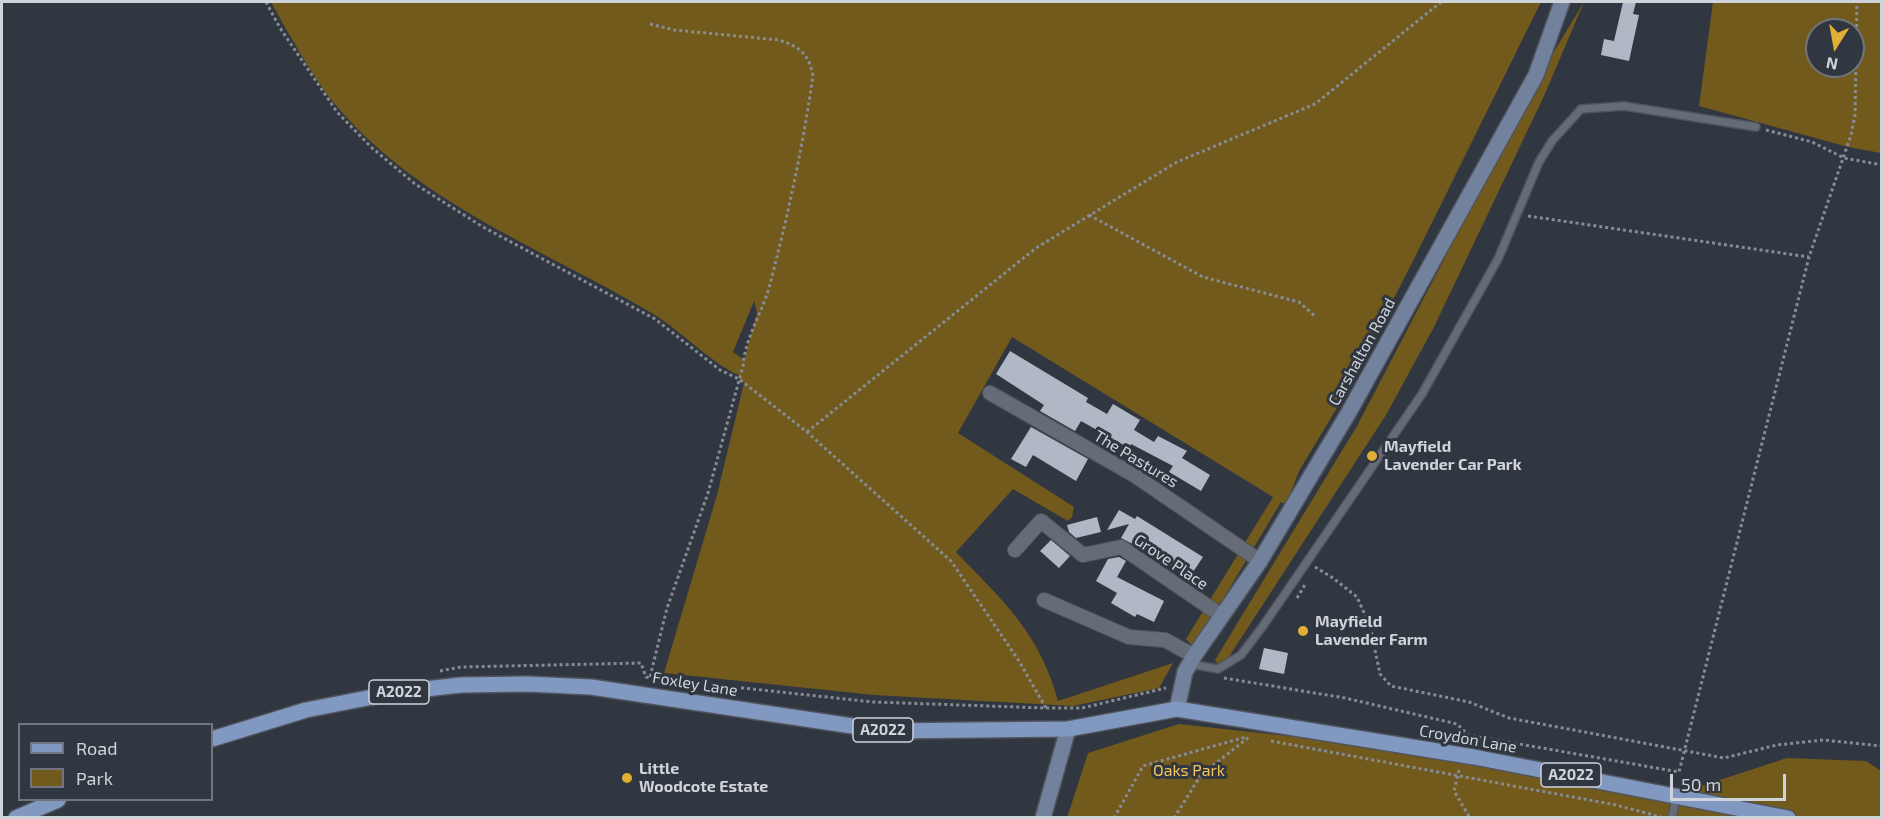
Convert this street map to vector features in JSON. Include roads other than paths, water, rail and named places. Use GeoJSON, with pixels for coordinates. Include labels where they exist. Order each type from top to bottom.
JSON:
{"type":"FeatureCollection","features":[{"type":"Feature","properties":{"kind":"main road","name":"Carshalton Road"},"geometry":{"type":"LineString","coordinates":[[1176,709],[1190,664],[1260,561],[1349,412],[1536,75],[1562,2]]}},
{"type":"Feature","properties":{"kind":"main road","name":"Foxley Lane"},"geometry":{"type":"LineString","coordinates":[[213,739],[306,710],[398,692],[450,686],[527,684],[646,694],[886,731],[1068,729],[1176,709]]}},
{"type":"Feature","properties":{"kind":"main road","name":"Croydon Lane"},"geometry":{"type":"LineString","coordinates":[[1176,709],[1451,754],[1677,795],[1788,818]]}},
{"type":"Feature","properties":{"kind":"main road"},"geometry":{"type":"LineString","coordinates":[[1043,818],[1068,729]]}},
{"type":"Feature","properties":{"kind":"main road"},"geometry":{"type":"LineString","coordinates":[[16,818],[56,801]]}},
{"type":"Feature","properties":{"kind":"street","name":"The Pastures"},"geometry":{"type":"LineString","coordinates":[[990,393],[1134,475],[1260,561]]}},
{"type":"Feature","properties":{"kind":"street","name":"Grove Place"},"geometry":{"type":"LineString","coordinates":[[1015,550],[1041,521],[1083,555],[1121,547],[1222,616]]}},
{"type":"Feature","properties":{"kind":"street"},"geometry":{"type":"LineString","coordinates":[[1044,600],[1129,637],[1165,640],[1190,664]]}},
{"type":"Feature","properties":{"kind":"lane"},"geometry":{"type":"LineString","coordinates":[[1190,664],[1218,669],[1241,655],[1422,394],[1498,259],[1548,148],[1581,109],[1624,106],[1756,127]]}},
{"type":"Feature","properties":{"kind":"lane"},"geometry":{"type":"LineString","coordinates":[[1672,818],[1677,795]]}},
{"type":"Feature","properties":{"kind":"place","name":"Mayfield Lavender Car Park"},"geometry":{"type":"Point","coordinates":[1372,456]}},
{"type":"Feature","properties":{"kind":"place","name":"Mayfield Lavender Farm"},"geometry":{"type":"Point","coordinates":[1303,631]}},
{"type":"Feature","properties":{"kind":"place","name":"Little Woodcote Estate"},"geometry":{"type":"Point","coordinates":[627,778]}},
{"type":"Feature","properties":{"kind":"park label","name":"Oaks Park"},"geometry":{"type":"Point","coordinates":[1189,771]}}]}
